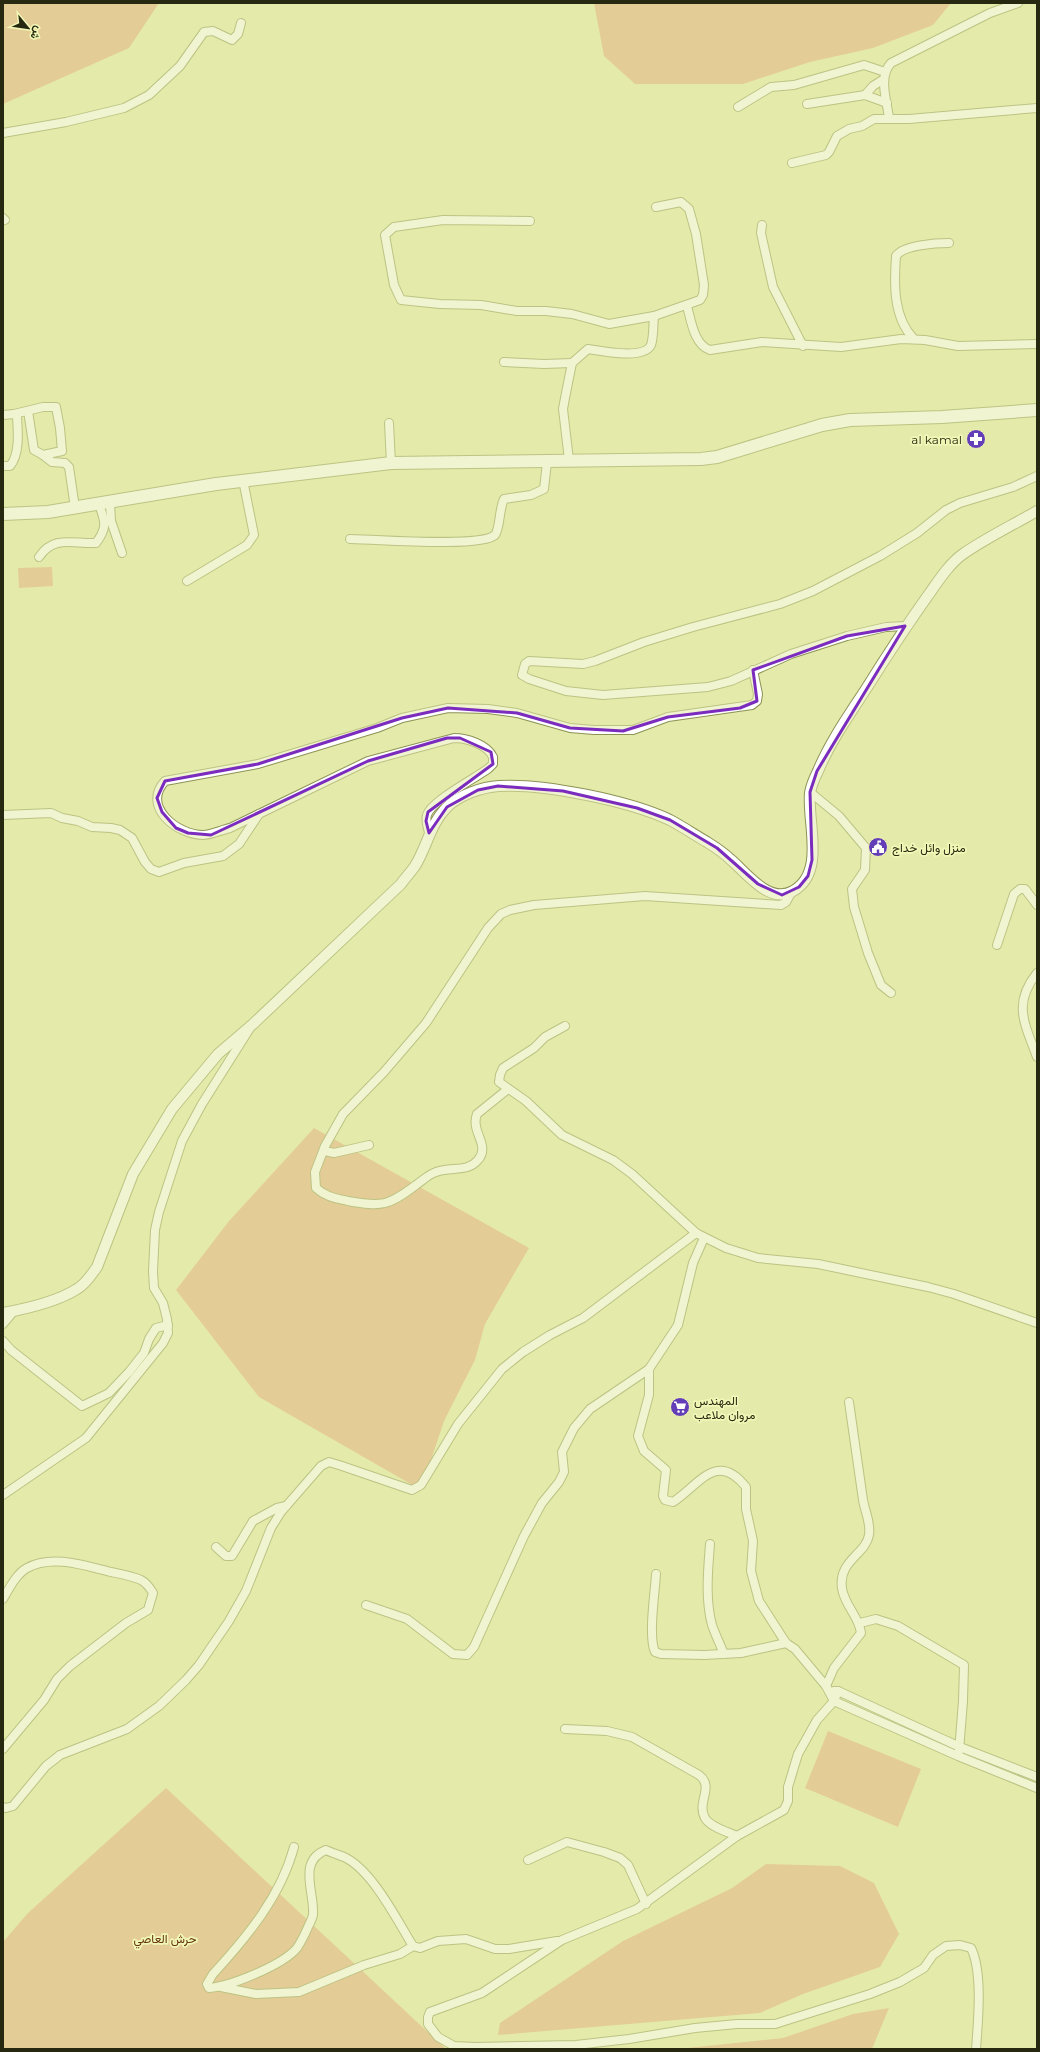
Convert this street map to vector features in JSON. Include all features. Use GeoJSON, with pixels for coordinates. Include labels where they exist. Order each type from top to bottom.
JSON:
{"type":"FeatureCollection","features":[{"type":"Feature","properties":{"kind":"main road"},"geometry":{"type":"LineString","coordinates":[[3,514],[48,512],[105,504],[243,480],[391,463],[701,459],[717,457],[822,424],[850,420],[942,417],[1037,410]]}},
{"type":"Feature","properties":{"kind":"street"},"geometry":{"type":"LineString","coordinates":[[865,95],[884,76],[894,61],[990,12],[1018,3]]}},
{"type":"Feature","properties":{"kind":"street"},"geometry":{"type":"LineString","coordinates":[[3,133],[66,122],[124,108],[149,95],[180,66],[204,32],[214,31],[232,40],[238,34],[240,23]]}},
{"type":"Feature","properties":{"kind":"street"},"geometry":{"type":"LineString","coordinates":[[738,107],[771,87],[794,85],[864,65],[884,76]]}},
{"type":"Feature","properties":{"kind":"street"},"geometry":{"type":"LineString","coordinates":[[884,76],[889,118]]}},
{"type":"Feature","properties":{"kind":"street"},"geometry":{"type":"LineString","coordinates":[[807,104],[865,95],[887,103]]}},
{"type":"Feature","properties":{"kind":"street"},"geometry":{"type":"LineString","coordinates":[[792,163],[826,155],[830,152],[837,136],[843,132],[862,126],[874,119],[909,119],[1037,108]]}},
{"type":"Feature","properties":{"kind":"street"},"geometry":{"type":"LineString","coordinates":[[530,221],[443,220],[394,227],[385,235],[394,285],[402,300],[440,304],[480,305],[517,310],[572,314],[609,324],[654,316],[687,306],[700,300],[704,295],[704,285],[696,234],[689,209],[680,202],[656,207]]}},
{"type":"Feature","properties":{"kind":"street"},"geometry":{"type":"LineString","coordinates":[[762,225],[761,233],[773,287],[803,346]]}},
{"type":"Feature","properties":{"kind":"street"},"geometry":{"type":"LineString","coordinates":[[914,339],[904,327],[898,309],[895,290],[896,256],[902,250],[930,243],[949,243]]}},
{"type":"Feature","properties":{"kind":"street"},"geometry":{"type":"LineString","coordinates":[[687,306],[695,333],[705,349],[710,350],[762,342],[803,346],[841,347],[902,339],[914,339],[958,346],[1037,344]]}},
{"type":"Feature","properties":{"kind":"street"},"geometry":{"type":"LineString","coordinates":[[569,460],[564,409],[572,363],[588,349],[634,354],[647,350],[651,345],[654,316]]}},
{"type":"Feature","properties":{"kind":"street"},"geometry":{"type":"LineString","coordinates":[[504,362],[544,364],[572,363]]}},
{"type":"Feature","properties":{"kind":"street"},"geometry":{"type":"LineString","coordinates":[[3,415],[43,407],[56,407],[62,451],[43,454]]}},
{"type":"Feature","properties":{"kind":"street"},"geometry":{"type":"LineString","coordinates":[[28,411],[34,450],[43,454],[52,462],[65,463],[69,467],[75,508]]}},
{"type":"Feature","properties":{"kind":"street"},"geometry":{"type":"LineString","coordinates":[[3,466],[10,466],[16,458],[17,417],[14,414]]}},
{"type":"Feature","properties":{"kind":"street"},"geometry":{"type":"LineString","coordinates":[[389,423],[391,463]]}},
{"type":"Feature","properties":{"kind":"street"},"geometry":{"type":"LineString","coordinates":[[350,539],[467,542],[491,537],[498,530],[499,511],[504,499],[531,494],[544,489],[546,462]]}},
{"type":"Feature","properties":{"kind":"street"},"geometry":{"type":"LineString","coordinates":[[905,626],[886,628],[847,636],[791,654],[731,681],[708,687],[603,695],[566,691],[525,678],[522,675],[525,664],[529,661],[582,664],[595,661],[644,642],[718,619],[762,610],[799,597],[880,556],[917,533],[946,510],[960,503],[1013,487],[1037,476]]}},
{"type":"Feature","properties":{"kind":"street"},"geometry":{"type":"LineString","coordinates":[[187,581],[247,545],[254,536],[243,480]]}},
{"type":"Feature","properties":{"kind":"street"},"geometry":{"type":"LineString","coordinates":[[105,504],[122,553]]}},
{"type":"Feature","properties":{"kind":"street"},"geometry":{"type":"LineString","coordinates":[[39,557],[46,548],[60,541],[78,544],[96,543],[104,532],[105,504]]}},
{"type":"Feature","properties":{"kind":"street"},"geometry":{"type":"LineString","coordinates":[[508,1090],[477,1114],[476,1129],[483,1149],[482,1155],[475,1163],[464,1168],[436,1172],[389,1203],[370,1204],[331,1198],[321,1193],[316,1188],[314,1177],[325,1151],[325,1146],[344,1114],[384,1072],[426,1023],[492,924],[501,914],[510,910],[534,905],[645,896],[781,905],[786,902],[791,893],[799,887],[808,876],[812,860],[814,837],[810,792],[817,771],[830,746],[905,626],[948,567],[962,554],[1037,511]]}},
{"type":"Feature","properties":{"kind":"street"},"geometry":{"type":"LineString","coordinates":[[429,833],[426,821],[428,812],[442,799],[493,764],[493,757],[487,749],[465,739],[454,738],[368,761],[211,835],[188,833],[176,828],[168,821],[157,805],[158,792],[165,781],[264,762],[377,728],[402,718],[448,708],[488,709],[517,713],[570,728],[623,731],[633,730],[668,717],[740,708],[752,705],[757,701],[758,694],[753,670]]}},
{"type":"Feature","properties":{"kind":"street"},"geometry":{"type":"LineString","coordinates":[[3,1313],[59,1297],[77,1289],[89,1279],[97,1267],[133,1174],[172,1109],[218,1054],[253,1024],[401,884],[416,865],[429,833],[447,807],[478,790],[498,786],[518,786],[562,791],[637,808],[670,820],[717,848],[758,884],[770,892],[782,895],[791,893]]}},
{"type":"Feature","properties":{"kind":"street"},"geometry":{"type":"LineString","coordinates":[[810,792],[839,816],[866,848],[865,870],[852,889],[854,907],[868,954],[881,985],[891,993]]}},
{"type":"Feature","properties":{"kind":"street"},"geometry":{"type":"LineString","coordinates":[[3,815],[51,813],[92,827],[120,830],[132,838],[145,862],[151,869],[159,872],[184,863],[223,856],[239,844],[260,813]]}},
{"type":"Feature","properties":{"kind":"street"},"geometry":{"type":"LineString","coordinates":[[998,945],[1014,894],[1020,889],[1025,889],[1037,905]]}},
{"type":"Feature","properties":{"kind":"street"},"geometry":{"type":"LineString","coordinates":[[1037,973],[1025,994],[1021,1007],[1022,1018],[1037,1057]]}},
{"type":"Feature","properties":{"kind":"street"},"geometry":{"type":"LineString","coordinates":[[3,1495],[86,1438],[163,1343],[168,1333],[168,1325],[163,1303],[154,1288],[154,1252],[159,1212],[182,1141],[202,1104],[253,1024]]}},
{"type":"Feature","properties":{"kind":"street"},"geometry":{"type":"LineString","coordinates":[[565,1026],[545,1037],[534,1048],[503,1068],[499,1082],[508,1090],[526,1101],[562,1135],[613,1160],[632,1174],[696,1233],[726,1248],[758,1258],[818,1264],[954,1294],[1037,1323]]}},
{"type":"Feature","properties":{"kind":"street"},"geometry":{"type":"LineString","coordinates":[[325,1151],[334,1153],[370,1145]]}},
{"type":"Feature","properties":{"kind":"street"},"geometry":{"type":"LineString","coordinates":[[3,1807],[6,1808],[13,1806],[46,1766],[60,1755],[127,1729],[159,1706],[186,1680],[199,1665],[229,1621],[246,1591],[272,1528],[286,1506],[321,1466],[329,1462],[412,1490],[421,1485],[458,1424],[502,1369],[523,1352],[550,1335],[583,1318],[696,1233]]}},
{"type":"Feature","properties":{"kind":"street"},"geometry":{"type":"LineString","coordinates":[[366,1605],[407,1619],[453,1654],[468,1655],[474,1647],[524,1536],[542,1503],[564,1472],[562,1452],[574,1428],[590,1409],[649,1369],[678,1325],[693,1263],[704,1238]]}},
{"type":"Feature","properties":{"kind":"street"},"geometry":{"type":"LineString","coordinates":[[3,1324],[14,1311]]}},
{"type":"Feature","properties":{"kind":"street"},"geometry":{"type":"LineString","coordinates":[[3,1341],[11,1350],[82,1406],[109,1393],[144,1353],[156,1328],[168,1325]]}},
{"type":"Feature","properties":{"kind":"street"},"geometry":{"type":"LineString","coordinates":[[649,1369],[649,1395],[638,1436],[644,1451],[666,1470],[663,1496],[665,1500],[673,1502],[703,1478],[717,1469],[728,1471],[742,1482],[746,1487],[746,1509],[753,1541],[751,1571],[758,1601],[786,1643],[795,1649],[828,1689],[834,1701],[888,1726],[1037,1788]]}},
{"type":"Feature","properties":{"kind":"street"},"geometry":{"type":"LineString","coordinates":[[828,1689],[834,1668],[861,1633],[860,1624],[845,1599],[842,1588],[843,1576],[848,1562],[867,1542],[870,1524],[863,1501],[850,1402]]}},
{"type":"Feature","properties":{"kind":"street"},"geometry":{"type":"LineString","coordinates":[[216,1547],[226,1556],[232,1556],[253,1521],[277,1508],[286,1506]]}},
{"type":"Feature","properties":{"kind":"street"},"geometry":{"type":"LineString","coordinates":[[710,1544],[708,1579],[709,1607],[712,1624],[724,1654]]}},
{"type":"Feature","properties":{"kind":"street"},"geometry":{"type":"LineString","coordinates":[[3,1599],[14,1581],[26,1568],[40,1563],[58,1562],[87,1566],[133,1577],[148,1584],[153,1594],[148,1610],[126,1623],[70,1666],[57,1679],[44,1700],[3,1748]]}},
{"type":"Feature","properties":{"kind":"street"},"geometry":{"type":"LineString","coordinates":[[656,1574],[653,1633],[653,1646],[655,1652],[676,1655],[741,1653],[786,1643]]}},
{"type":"Feature","properties":{"kind":"street"},"geometry":{"type":"LineString","coordinates":[[860,1624],[876,1619],[898,1626],[964,1665],[960,1747],[958,1756]]}},
{"type":"Feature","properties":{"kind":"street"},"geometry":{"type":"LineString","coordinates":[[828,1689],[838,1691],[960,1747],[1037,1777]]}},
{"type":"Feature","properties":{"kind":"street"},"geometry":{"type":"LineString","coordinates":[[838,1691],[834,1701],[817,1720],[798,1754],[792,1769],[788,1801],[784,1810],[737,1836],[646,1904],[562,1940],[482,1993],[430,2012],[428,2024],[432,2032],[446,2043],[454,2046],[494,2047],[588,2044],[696,2028],[775,2024],[870,1994],[900,1982],[924,1968],[933,1955],[946,1946],[960,1945],[971,1948],[975,1957],[978,1995],[976,2049]]}},
{"type":"Feature","properties":{"kind":"street"},"geometry":{"type":"LineString","coordinates":[[888,1726],[892,1716]]}},
{"type":"Feature","properties":{"kind":"street"},"geometry":{"type":"LineString","coordinates":[[565,1730],[622,1733],[699,1775],[704,1779],[707,1786],[703,1809],[705,1818],[714,1825],[737,1836]]}},
{"type":"Feature","properties":{"kind":"street"},"geometry":{"type":"LineString","coordinates":[[528,1860],[567,1842],[604,1852],[620,1858],[628,1864],[646,1904]]}},
{"type":"Feature","properties":{"kind":"street"},"geometry":{"type":"LineString","coordinates":[[294,1847],[289,1866],[280,1884],[260,1917],[213,1974],[207,1984],[209,1988],[221,1987],[256,1994],[299,1992],[364,1965],[400,1954],[413,1946]]}},
{"type":"Feature","properties":{"kind":"street"},"geometry":{"type":"LineString","coordinates":[[221,1987],[257,1973],[279,1962],[296,1949],[313,1916],[309,1884],[310,1865],[318,1853],[326,1850],[346,1858],[362,1870],[383,1896],[413,1946],[420,1948],[438,1941],[466,1939],[495,1948],[509,1949],[562,1940]]}},
{"type":"Feature","properties":{"kind":"highlighted area"},"geometry":{"type":"Polygon","coordinates":[[[905,626],[817,771],[810,792],[812,860],[808,876],[799,887],[782,895],[758,884],[717,848],[670,820],[637,808],[563,791],[498,786],[478,790],[447,807],[429,833],[426,821],[428,812],[493,764],[491,752],[460,738],[447,738],[368,761],[211,835],[188,833],[176,828],[162,812],[157,798],[165,781],[258,764],[402,718],[448,708],[517,713],[570,728],[623,731],[668,717],[740,708],[757,701],[753,670],[847,636],[905,626]]]}},
{"type":"Feature","properties":{"kind":"green space"},"geometry":{"type":"Polygon","coordinates":[[[3,3],[159,3],[129,48],[3,104],[3,3]]]}},
{"type":"Feature","properties":{"kind":"green space"},"geometry":{"type":"Polygon","coordinates":[[[594,3],[951,3],[933,25],[873,48],[810,62],[743,84],[635,84],[604,56],[594,3]]]}},
{"type":"Feature","properties":{"kind":"green space"},"geometry":{"type":"Polygon","coordinates":[[[52,567],[53,586],[19,588],[18,568],[52,567]]]}},
{"type":"Feature","properties":{"kind":"green space"},"geometry":{"type":"Polygon","coordinates":[[[314,1128],[529,1248],[485,1324],[475,1360],[444,1421],[421,1490],[259,1397],[176,1290],[229,1221],[314,1128]]]}},
{"type":"Feature","properties":{"kind":"green space"},"geometry":{"type":"Polygon","coordinates":[[[828,1731],[921,1769],[898,1827],[805,1788],[828,1731]]]}},
{"type":"Feature","properties":{"kind":"green space","name":"حرش العاصي"},"geometry":{"type":"Polygon","coordinates":[[[166,1788],[446,2049],[3,2049],[3,1942],[27,1914],[166,1788]]]}},
{"type":"Feature","properties":{"kind":"green space"},"geometry":{"type":"Polygon","coordinates":[[[766,1864],[840,1866],[874,1883],[899,1934],[880,1967],[803,1994],[760,2013],[498,2035],[500,2023],[623,1941],[732,1888],[766,1864]]]}},
{"type":"Feature","properties":{"kind":"green space"},"geometry":{"type":"Polygon","coordinates":[[[889,2008],[872,2049],[677,2049],[783,2038],[853,2014],[889,2008]]]}},
{"type":"Feature","properties":{"kind":"place","name":"al kamal"},"geometry":{"type":"Point","coordinates":[976,439]}},
{"type":"Feature","properties":{"kind":"place","name":"منزل وائل خداج"},"geometry":{"type":"Point","coordinates":[878,847]}},
{"type":"Feature","properties":{"kind":"place","name":"المهندس مروان ملاعب"},"geometry":{"type":"Point","coordinates":[680,1407]}}]}
